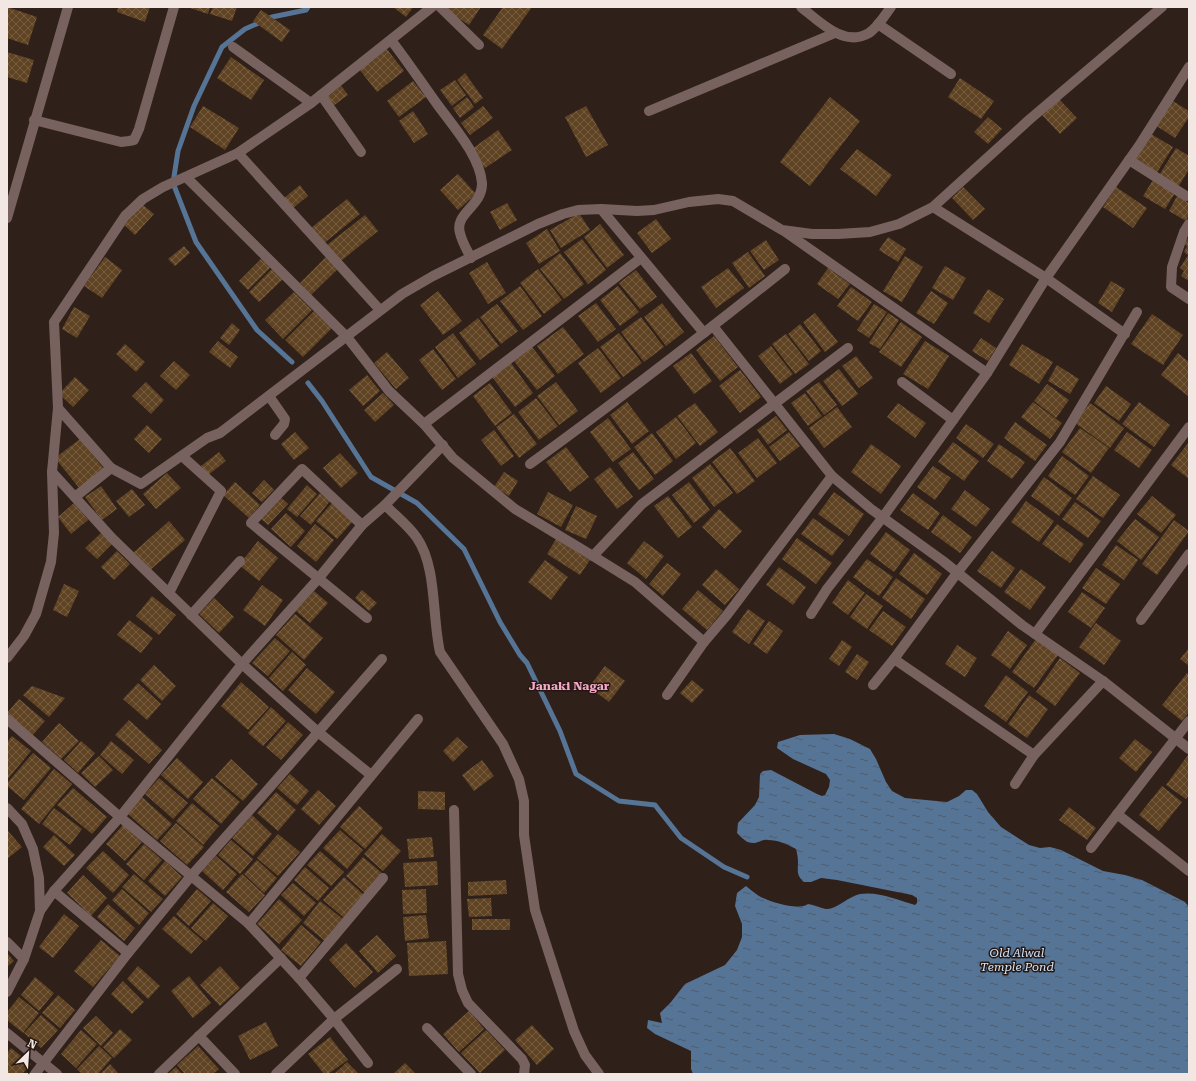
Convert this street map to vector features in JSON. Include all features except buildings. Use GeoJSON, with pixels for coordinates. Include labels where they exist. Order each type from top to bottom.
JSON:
{"type":"FeatureCollection","features":[{"type":"Feature","properties":{"kind":"street"},"geometry":{"type":"LineString","coordinates":[[7,218],[34,120],[68,7]]}},
{"type":"Feature","properties":{"kind":"street"},"geometry":{"type":"LineString","coordinates":[[34,120],[121,142],[129,142],[134,140],[139,129],[174,7]]}},
{"type":"Feature","properties":{"kind":"street"},"geometry":{"type":"LineString","coordinates":[[7,658],[24,636],[36,614],[51,562],[54,527],[52,472],[58,408],[54,322],[125,216],[143,199],[163,187],[238,152],[311,103],[432,7]]}},
{"type":"Feature","properties":{"kind":"street"},"geometry":{"type":"LineString","coordinates":[[440,7],[479,45]]}},
{"type":"Feature","properties":{"kind":"street"},"geometry":{"type":"LineString","coordinates":[[801,7],[835,33],[848,37],[860,36],[869,33],[892,7]]}},
{"type":"Feature","properties":{"kind":"street"},"geometry":{"type":"LineString","coordinates":[[782,230],[812,234],[870,232],[899,224],[933,207],[1030,119],[1162,7]]}},
{"type":"Feature","properties":{"kind":"street"},"geometry":{"type":"LineString","coordinates":[[878,24],[951,74]]}},
{"type":"Feature","properties":{"kind":"street"},"geometry":{"type":"LineString","coordinates":[[649,111],[835,33]]}},
{"type":"Feature","properties":{"kind":"street"},"geometry":{"type":"LineString","coordinates":[[391,40],[467,146],[480,172],[482,184],[481,194],[459,224],[460,233],[471,258]]}},
{"type":"Feature","properties":{"kind":"street"},"geometry":{"type":"LineString","coordinates":[[233,47],[311,103]]}},
{"type":"Feature","properties":{"kind":"street"},"geometry":{"type":"LineString","coordinates":[[811,614],[827,589],[883,517],[987,373],[1046,278],[1129,160],[1189,67]]}},
{"type":"Feature","properties":{"kind":"street"},"geometry":{"type":"LineString","coordinates":[[321,95],[361,152]]}},
{"type":"Feature","properties":{"kind":"street"},"geometry":{"type":"LineString","coordinates":[[238,152],[380,310]]}},
{"type":"Feature","properties":{"kind":"street"},"geometry":{"type":"LineString","coordinates":[[1129,160],[1186,196]]}},
{"type":"Feature","properties":{"kind":"street"},"geometry":{"type":"LineString","coordinates":[[186,176],[347,337],[389,391],[424,424],[454,458],[515,509],[635,582],[704,642]]}},
{"type":"Feature","properties":{"kind":"street"},"geometry":{"type":"LineString","coordinates":[[58,408],[111,468],[141,484],[207,438],[220,433],[402,294],[433,276],[538,224],[578,210],[654,210],[689,202],[718,199],[733,201],[782,230],[987,373]]}},
{"type":"Feature","properties":{"kind":"street"},"geometry":{"type":"LineString","coordinates":[[933,207],[1046,278],[1125,334]]}},
{"type":"Feature","properties":{"kind":"street"},"geometry":{"type":"LineString","coordinates":[[601,209],[704,333]]}},
{"type":"Feature","properties":{"kind":"street"},"geometry":{"type":"LineString","coordinates":[[1189,224],[1184,232],[1172,267],[1171,287],[1189,299]]}},
{"type":"Feature","properties":{"kind":"street"},"geometry":{"type":"LineString","coordinates":[[424,424],[641,258]]}},
{"type":"Feature","properties":{"kind":"street"},"geometry":{"type":"LineString","coordinates":[[530,464],[584,425],[785,269]]}},
{"type":"Feature","properties":{"kind":"street"},"geometry":{"type":"LineString","coordinates":[[873,685],[894,659],[956,573],[1060,442],[1138,312]]}},
{"type":"Feature","properties":{"kind":"street"},"geometry":{"type":"LineString","coordinates":[[713,326],[832,476],[1035,634],[1103,681],[1189,749]]}},
{"type":"Feature","properties":{"kind":"street"},"geometry":{"type":"LineString","coordinates":[[593,556],[642,504],[848,348]]}},
{"type":"Feature","properties":{"kind":"street"},"geometry":{"type":"LineString","coordinates":[[902,382],[953,420]]}},
{"type":"Feature","properties":{"kind":"street"},"geometry":{"type":"LineString","coordinates":[[269,396],[284,419],[284,424],[275,435]]}},
{"type":"Feature","properties":{"kind":"street"},"geometry":{"type":"LineString","coordinates":[[1035,634],[1189,426]]}},
{"type":"Feature","properties":{"kind":"street"},"geometry":{"type":"LineString","coordinates":[[7,992],[24,959],[40,911],[54,891],[120,817],[242,664],[318,579],[362,525],[386,505],[443,445]]}},
{"type":"Feature","properties":{"kind":"street"},"geometry":{"type":"LineString","coordinates":[[169,593],[221,491],[182,456]]}},
{"type":"Feature","properties":{"kind":"street"},"geometry":{"type":"LineString","coordinates":[[75,497],[111,468]]}},
{"type":"Feature","properties":{"kind":"street"},"geometry":{"type":"LineString","coordinates":[[362,525],[302,469],[251,523],[367,618]]}},
{"type":"Feature","properties":{"kind":"street"},"geometry":{"type":"LineString","coordinates":[[52,472],[112,538],[242,664],[318,732],[372,775]]}},
{"type":"Feature","properties":{"kind":"street"},"geometry":{"type":"LineString","coordinates":[[667,695],[704,642],[727,615],[832,476]]}},
{"type":"Feature","properties":{"kind":"street"},"geometry":{"type":"LineString","coordinates":[[386,505],[417,537],[424,550],[429,565],[436,636],[440,652],[503,744],[518,779],[524,801],[524,835],[535,910],[574,1031],[585,1055],[599,1074]]}},
{"type":"Feature","properties":{"kind":"street"},"geometry":{"type":"LineString","coordinates":[[1141,620],[1189,554]]}},
{"type":"Feature","properties":{"kind":"street"},"geometry":{"type":"LineString","coordinates":[[191,615],[240,561]]}},
{"type":"Feature","properties":{"kind":"street"},"geometry":{"type":"LineString","coordinates":[[35,1074],[128,954],[191,876],[382,659]]}},
{"type":"Feature","properties":{"kind":"street"},"geometry":{"type":"LineString","coordinates":[[894,659],[1034,755]]}},
{"type":"Feature","properties":{"kind":"street"},"geometry":{"type":"LineString","coordinates":[[1015,784],[1034,755],[1103,681]]}},
{"type":"Feature","properties":{"kind":"street"},"geometry":{"type":"LineString","coordinates":[[7,719],[120,817],[249,924],[299,978],[334,1019],[368,1063]]}},
{"type":"Feature","properties":{"kind":"street"},"geometry":{"type":"LineString","coordinates":[[249,924],[418,719]]}},
{"type":"Feature","properties":{"kind":"street"},"geometry":{"type":"LineString","coordinates":[[1091,848],[1189,721]]}},
{"type":"Feature","properties":{"kind":"street"},"geometry":{"type":"LineString","coordinates":[[7,808],[22,824],[33,849],[39,878],[40,911]]}},
{"type":"Feature","properties":{"kind":"street"},"geometry":{"type":"LineString","coordinates":[[454,810],[458,974],[462,990],[468,1003],[522,1059],[525,1065],[524,1074]]}},
{"type":"Feature","properties":{"kind":"street"},"geometry":{"type":"LineString","coordinates":[[1117,814],[1189,871]]}},
{"type":"Feature","properties":{"kind":"street"},"geometry":{"type":"LineString","coordinates":[[299,978],[383,878]]}},
{"type":"Feature","properties":{"kind":"street"},"geometry":{"type":"LineString","coordinates":[[54,891],[128,954]]}},
{"type":"Feature","properties":{"kind":"street"},"geometry":{"type":"LineString","coordinates":[[7,942],[24,959]]}},
{"type":"Feature","properties":{"kind":"street"},"geometry":{"type":"LineString","coordinates":[[159,1074],[281,958]]}},
{"type":"Feature","properties":{"kind":"street"},"geometry":{"type":"LineString","coordinates":[[276,1074],[334,1019],[397,969]]}},
{"type":"Feature","properties":{"kind":"street"},"geometry":{"type":"LineString","coordinates":[[427,1028],[471,1074]]}},
{"type":"Feature","properties":{"kind":"street"},"geometry":{"type":"LineString","coordinates":[[7,1033],[57,1074]]}},
{"type":"Feature","properties":{"kind":"street"},"geometry":{"type":"LineString","coordinates":[[199,1036],[235,1074]]}},
{"type":"Feature","properties":{"kind":"water","name":"Old Alwal Temple Pond"},"geometry":{"type":"Polygon","coordinates":[[[834,734],[850,739],[870,749],[892,791],[905,798],[947,802],[959,796],[966,790],[972,790],[977,794],[988,812],[1001,827],[1029,845],[1040,848],[1050,847],[1061,850],[1103,871],[1142,880],[1185,902],[1189,907],[1189,1074],[693,1074],[691,1069],[691,1051],[655,1034],[647,1028],[648,1020],[662,1023],[660,1013],[685,984],[725,965],[737,950],[742,937],[742,924],[735,906],[737,893],[746,886],[757,895],[764,898],[777,903],[798,907],[808,904],[830,909],[851,897],[867,893],[888,896],[915,905],[917,903],[917,898],[912,895],[837,880],[821,878],[811,882],[804,882],[798,873],[798,858],[796,849],[789,845],[772,840],[750,843],[737,833],[738,823],[755,805],[759,797],[760,774],[763,771],[771,770],[817,794],[822,796],[825,795],[829,787],[830,780],[826,774],[793,759],[777,748],[778,742],[800,735],[834,734]]]}},
{"type":"Feature","properties":{"kind":"waterway"},"geometry":{"type":"LineString","coordinates":[[292,362],[257,330],[196,242],[173,183],[178,151],[194,106],[222,47],[245,29],[272,17],[306,10],[308,7]]}},
{"type":"Feature","properties":{"kind":"waterway"},"geometry":{"type":"LineString","coordinates":[[308,383],[322,401],[371,477],[417,503],[464,549],[500,622],[520,655],[527,663],[560,731],[576,774],[619,801],[655,805],[681,838],[724,867],[747,877]]}},
{"type":"Feature","properties":{"kind":"district","name":"Janaki Nagar"},"geometry":{"type":"Point","coordinates":[569,686]}}]}
